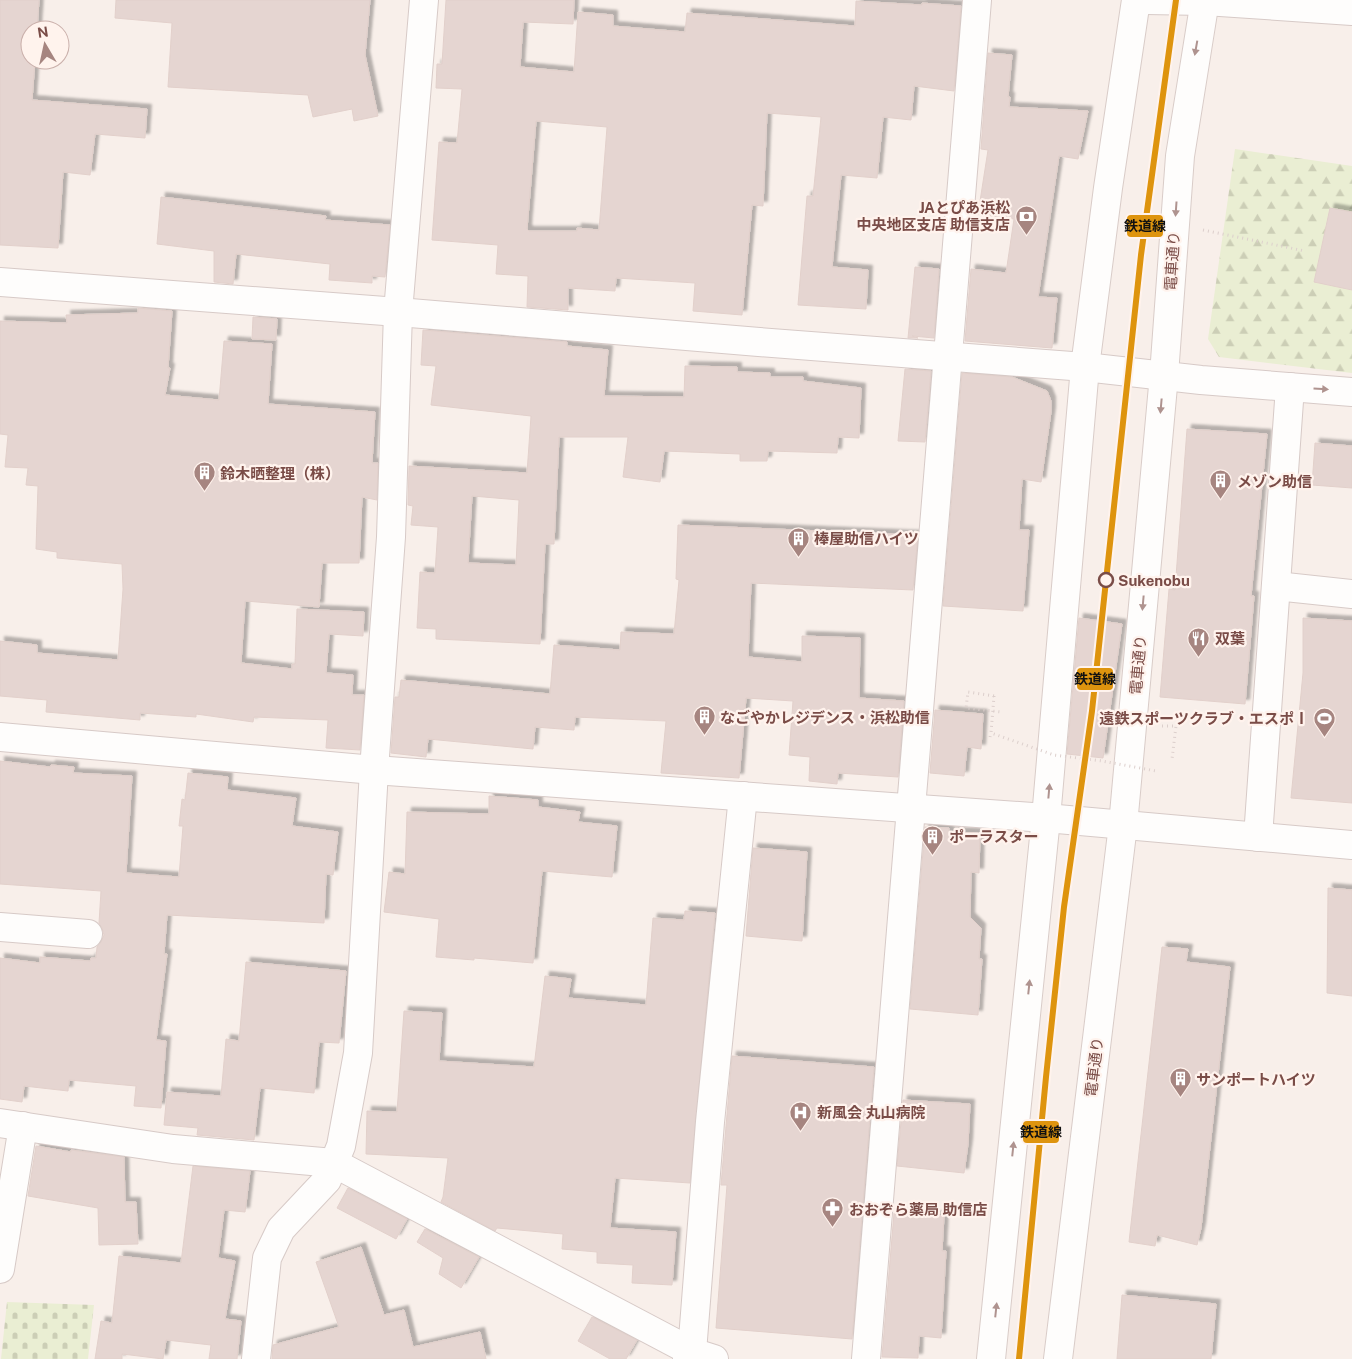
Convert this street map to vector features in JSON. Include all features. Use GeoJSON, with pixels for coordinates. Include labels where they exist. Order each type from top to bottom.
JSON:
{"type":"FeatureCollection","features":[{"type":"Feature","properties":{"kind":"street"},"geometry":{"type":"LineString","coordinates":[[256,1359],[267,1258],[281,1229],[328,1180],[341,1146],[358,1053],[374,770],[391,537],[398,312],[424,0]]}},
{"type":"Feature","properties":{"kind":"street"},"geometry":{"type":"LineString","coordinates":[[866,1359],[977,0]]}},
{"type":"Feature","properties":{"kind":"street"},"geometry":{"type":"LineString","coordinates":[[991,1359],[1046,818],[1086,367],[1108,188],[1136,0]]}},
{"type":"Feature","properties":{"kind":"street"},"geometry":{"type":"LineString","coordinates":[[1146,0],[1205,1],[1352,11]]}},
{"type":"Feature","properties":{"kind":"street","name":"電車通り"},"geometry":{"type":"LineString","coordinates":[[1058,1359],[1124,825],[1164,375],[1180,156],[1205,1]]}},
{"type":"Feature","properties":{"kind":"street"},"geometry":{"type":"LineString","coordinates":[[0,282],[1086,367],[1201,380],[1352,392]]}},
{"type":"Feature","properties":{"kind":"street"},"geometry":{"type":"LineString","coordinates":[[1258,837],[1290,387]]}},
{"type":"Feature","properties":{"kind":"street"},"geometry":{"type":"LineString","coordinates":[[1276,586],[1352,594]]}},
{"type":"Feature","properties":{"kind":"street"},"geometry":{"type":"LineString","coordinates":[[0,737],[374,770],[1046,818],[1352,845]]}},
{"type":"Feature","properties":{"kind":"street"},"geometry":{"type":"LineString","coordinates":[[0,1269],[11,1125],[173,1149],[334,1163],[698,1357],[710,1122],[743,796]]}},
{"type":"Feature","properties":{"kind":"street"},"geometry":{"type":"LineString","coordinates":[[0,927],[88,934]]}},
{"type":"Feature","properties":{"kind":"path"},"geometry":{"type":"LineString","coordinates":[[1198,229],[1305,251]]}},
{"type":"Feature","properties":{"kind":"path"},"geometry":{"type":"LineString","coordinates":[[1002,712],[966,708],[968,692],[994,696],[990,735],[1054,755],[1102,761],[1156,771],[1158,762]]}},
{"type":"Feature","properties":{"kind":"path"},"geometry":{"type":"LineString","coordinates":[[1161,734],[1162,725],[1176,726],[1172,759]]}},
{"type":"Feature","properties":{"kind":"green space"},"geometry":{"type":"Polygon","coordinates":[[[1235,149],[1352,166],[1352,373],[1219,357],[1208,339],[1235,149]]]}},
{"type":"Feature","properties":{"kind":"green space"},"geometry":{"type":"Polygon","coordinates":[[[7,1302],[94,1305],[88,1359],[1,1359],[7,1302]]]}},
{"type":"Feature","properties":{"kind":"building"},"geometry":{"type":"Polygon","coordinates":[[[0,0],[39,0],[38,20],[20,20],[20,70],[34,70],[32,100],[147,109],[145,138],[95,134],[90,175],[63,172],[58,248],[0,245],[0,0]]]}},
{"type":"Feature","properties":{"kind":"building"},"geometry":{"type":"Polygon","coordinates":[[[116,0],[370,0],[365,55],[378,116],[354,121],[352,109],[313,117],[308,95],[168,87],[172,23],[115,18],[116,0]]]}},
{"type":"Feature","properties":{"kind":"building"},"geometry":{"type":"Polygon","coordinates":[[[446,0],[574,0],[573,24],[523,22],[520,67],[574,72],[578,12],[613,15],[613,26],[685,32],[687,13],[855,26],[856,1],[961,6],[954,91],[914,86],[911,120],[883,117],[877,178],[841,175],[832,267],[868,270],[866,309],[798,305],[807,196],[813,196],[821,117],[767,113],[763,206],[752,205],[742,315],[693,311],[695,283],[616,278],[615,291],[568,288],[568,310],[527,307],[528,276],[496,274],[498,245],[432,240],[439,142],[457,143],[462,89],[436,88],[437,64],[442,64],[446,0]],[[536,121],[527,229],[529,231],[577,231],[577,228],[599,230],[607,127],[536,121]]]}},
{"type":"Feature","properties":{"kind":"building"},"geometry":{"type":"Polygon","coordinates":[[[988,53],[1012,55],[1008,97],[1010,97],[1009,107],[1088,111],[1078,159],[1059,156],[1038,297],[1057,298],[1052,348],[965,341],[971,269],[1006,273],[1014,219],[978,214],[988,150],[981,149],[988,53]]]}},
{"type":"Feature","properties":{"kind":"building"},"geometry":{"type":"Polygon","coordinates":[[[161,197],[326,216],[325,220],[390,225],[385,277],[372,276],[372,283],[329,280],[330,264],[236,254],[233,284],[214,282],[214,251],[157,244],[161,197]]]}},
{"type":"Feature","properties":{"kind":"building"},"geometry":{"type":"Polygon","coordinates":[[[1330,208],[1352,212],[1352,290],[1314,282],[1330,208]]]}},
{"type":"Feature","properties":{"kind":"building"},"geometry":{"type":"Polygon","coordinates":[[[915,267],[939,269],[934,338],[912,336],[918,338],[908,338],[915,267]]]}},
{"type":"Feature","properties":{"kind":"building"},"geometry":{"type":"Polygon","coordinates":[[[138,308],[172,311],[168,368],[170,368],[165,395],[219,400],[224,341],[272,344],[268,404],[375,412],[372,463],[378,463],[377,500],[362,497],[359,563],[322,563],[319,607],[245,601],[241,663],[292,669],[292,664],[295,664],[297,609],[364,612],[363,636],[329,634],[326,673],[353,675],[352,695],[364,695],[360,750],[326,748],[328,720],[254,717],[253,722],[196,714],[196,717],[140,713],[140,720],[46,712],[47,700],[0,696],[0,641],[37,645],[37,653],[118,660],[123,589],[122,564],[57,558],[57,552],[36,549],[38,486],[26,485],[28,468],[5,467],[8,435],[0,434],[0,321],[67,323],[66,315],[138,313],[138,308]]]}},
{"type":"Feature","properties":{"kind":"building"},"geometry":{"type":"Polygon","coordinates":[[[253,317],[277,319],[276,340],[252,339],[253,317]]]}},
{"type":"Feature","properties":{"kind":"building"},"geometry":{"type":"Polygon","coordinates":[[[423,330],[567,342],[567,346],[608,350],[604,396],[684,397],[685,366],[737,367],[737,372],[770,373],[770,377],[803,377],[803,381],[861,388],[859,438],[838,437],[837,453],[768,451],[767,461],[740,461],[740,454],[664,451],[660,482],[623,477],[628,437],[559,437],[554,544],[545,544],[540,644],[436,639],[436,629],[417,628],[420,572],[435,573],[438,527],[411,525],[413,506],[408,505],[409,466],[527,473],[531,416],[431,405],[436,366],[421,365],[423,330]],[[472,496],[468,563],[516,565],[519,500],[472,496]]]}},
{"type":"Feature","properties":{"kind":"building"},"geometry":{"type":"Polygon","coordinates":[[[905,369],[931,371],[925,442],[898,441],[905,369]]]}},
{"type":"Feature","properties":{"kind":"building"},"geometry":{"type":"Polygon","coordinates":[[[962,373],[1012,377],[1047,391],[1051,401],[1041,482],[1022,479],[1019,530],[1029,530],[1023,611],[943,606],[962,373]]]}},
{"type":"Feature","properties":{"kind":"building"},"geometry":{"type":"Polygon","coordinates":[[[1187,429],[1267,434],[1251,596],[1254,596],[1245,704],[1160,697],[1169,589],[1175,590],[1187,429]]]}},
{"type":"Feature","properties":{"kind":"building"},"geometry":{"type":"Polygon","coordinates":[[[1315,443],[1352,446],[1352,488],[1312,485],[1315,443]]]}},
{"type":"Feature","properties":{"kind":"building"},"geometry":{"type":"Polygon","coordinates":[[[678,525],[918,535],[913,590],[751,583],[748,657],[802,662],[802,636],[860,638],[859,698],[904,701],[898,777],[838,773],[837,784],[809,781],[810,757],[789,755],[793,701],[746,698],[739,778],[661,773],[666,721],[575,717],[574,730],[535,727],[533,749],[428,739],[426,757],[391,753],[395,697],[399,697],[401,680],[550,694],[554,645],[620,650],[621,632],[674,634],[679,580],[676,579],[678,525]]]}},
{"type":"Feature","properties":{"kind":"building"},"geometry":{"type":"Polygon","coordinates":[[[1079,618],[1122,624],[1103,758],[1067,754],[1079,618]]]}},
{"type":"Feature","properties":{"kind":"building","name":"遠鉄スポーツクラブ・エスポⅠ"},"geometry":{"type":"Polygon","coordinates":[[[1303,618],[1352,621],[1352,803],[1291,798],[1303,673],[1303,618]]]}},
{"type":"Feature","properties":{"kind":"building"},"geometry":{"type":"Polygon","coordinates":[[[935,710],[983,714],[981,749],[967,747],[964,776],[930,773],[935,710]]]}},
{"type":"Feature","properties":{"kind":"building"},"geometry":{"type":"Polygon","coordinates":[[[0,761],[50,767],[51,765],[74,767],[73,773],[132,776],[126,873],[179,877],[183,826],[179,826],[182,799],[185,800],[188,773],[228,777],[227,790],[296,798],[292,826],[338,832],[333,875],[326,874],[324,923],[167,915],[164,954],[167,954],[156,1040],[166,1041],[161,1108],[134,1106],[136,1086],[69,1080],[68,1091],[24,1086],[22,1102],[0,1099],[0,958],[40,963],[40,957],[90,961],[91,958],[96,958],[97,947],[104,935],[99,923],[101,891],[0,884],[0,761]]]}},
{"type":"Feature","properties":{"kind":"building"},"geometry":{"type":"Polygon","coordinates":[[[489,796],[538,800],[538,807],[580,812],[578,822],[617,826],[612,877],[542,871],[533,963],[436,957],[439,919],[384,912],[389,872],[405,874],[407,812],[489,814],[489,796]]]}},
{"type":"Feature","properties":{"kind":"building"},"geometry":{"type":"Polygon","coordinates":[[[925,827],[949,828],[949,832],[980,833],[979,873],[971,872],[970,917],[981,928],[979,959],[982,959],[978,1015],[910,1009],[925,827]]]}},
{"type":"Feature","properties":{"kind":"building"},"geometry":{"type":"Polygon","coordinates":[[[753,848],[807,852],[802,941],[746,936],[753,848]]]}},
{"type":"Feature","properties":{"kind":"building"},"geometry":{"type":"Polygon","coordinates":[[[1328,888],[1352,890],[1352,996],[1327,993],[1328,888]]]}},
{"type":"Feature","properties":{"kind":"building"},"geometry":{"type":"Polygon","coordinates":[[[685,911],[715,913],[690,1183],[615,1178],[610,1228],[676,1232],[672,1285],[632,1283],[633,1265],[597,1263],[597,1252],[562,1249],[563,1234],[497,1228],[495,1231],[441,1202],[448,1158],[366,1154],[367,1111],[397,1112],[404,1011],[442,1013],[439,1061],[534,1067],[545,976],[571,979],[568,998],[646,1005],[653,918],[684,920],[685,911]]]}},
{"type":"Feature","properties":{"kind":"building","name":"サンポートハイツ"},"geometry":{"type":"Polygon","coordinates":[[[1162,947],[1188,949],[1186,962],[1230,967],[1201,1228],[1197,1245],[1157,1235],[1155,1246],[1129,1242],[1162,947]]]}},
{"type":"Feature","properties":{"kind":"building"},"geometry":{"type":"Polygon","coordinates":[[[246,962],[346,971],[339,1043],[319,1042],[314,1093],[260,1088],[254,1140],[197,1135],[198,1128],[164,1125],[167,1092],[221,1096],[226,1039],[239,1041],[246,962]]]}},
{"type":"Feature","properties":{"kind":"building"},"geometry":{"type":"Polygon","coordinates":[[[732,1056],[874,1067],[852,1339],[716,1328],[727,1185],[721,1185],[732,1056]]]}},
{"type":"Feature","properties":{"kind":"building"},"geometry":{"type":"Polygon","coordinates":[[[903,1100],[970,1104],[964,1173],[897,1166],[903,1100]]]}},
{"type":"Feature","properties":{"kind":"building"},"geometry":{"type":"Polygon","coordinates":[[[36,1146],[71,1152],[71,1150],[124,1157],[125,1202],[136,1202],[138,1244],[99,1245],[98,1208],[28,1196],[36,1146]]]}},
{"type":"Feature","properties":{"kind":"building"},"geometry":{"type":"Polygon","coordinates":[[[193,1166],[250,1171],[245,1212],[224,1210],[218,1258],[235,1261],[225,1319],[241,1321],[237,1359],[209,1359],[211,1345],[166,1340],[163,1359],[122,1354],[122,1359],[95,1359],[101,1321],[112,1323],[119,1256],[181,1263],[193,1166]]]}},
{"type":"Feature","properties":{"kind":"building"},"geometry":{"type":"Polygon","coordinates":[[[348,1188],[407,1219],[396,1239],[337,1208],[348,1188]]]}},
{"type":"Feature","properties":{"kind":"building"},"geometry":{"type":"Polygon","coordinates":[[[894,1213],[944,1216],[942,1251],[946,1251],[941,1338],[919,1336],[918,1358],[882,1357],[894,1213]]]}},
{"type":"Feature","properties":{"kind":"building"},"geometry":{"type":"Polygon","coordinates":[[[425,1229],[479,1257],[461,1288],[439,1274],[443,1258],[417,1242],[425,1229]]]}},
{"type":"Feature","properties":{"kind":"building"},"geometry":{"type":"Polygon","coordinates":[[[361,1247],[384,1315],[404,1310],[413,1347],[480,1332],[486,1359],[272,1359],[273,1345],[339,1327],[316,1262],[361,1247]]]}},
{"type":"Feature","properties":{"kind":"building"},"geometry":{"type":"Polygon","coordinates":[[[1122,1295],[1216,1304],[1211,1359],[1117,1359],[1122,1295]]]}},
{"type":"Feature","properties":{"kind":"building"},"geometry":{"type":"Polygon","coordinates":[[[592,1317],[637,1340],[626,1359],[610,1359],[578,1341],[592,1317]]]}},
{"type":"Feature","properties":{"kind":"transit line","name":"鉄道線"},"geometry":{"type":"LineString","coordinates":[[1019,1359],[1064,907],[1092,711],[1141,255],[1176,0]]}},
{"type":"Feature","properties":{"kind":"place","name":"JAとぴあ浜松 中央地区支店 助信支店"},"geometry":{"type":"Point","coordinates":[1026,235]}},
{"type":"Feature","properties":{"kind":"place","name":"鈴木晒整理（株）"},"geometry":{"type":"Point","coordinates":[204,492]}},
{"type":"Feature","properties":{"kind":"place","name":"メゾン助信"},"geometry":{"type":"Point","coordinates":[1221,500]}},
{"type":"Feature","properties":{"kind":"place","name":"棒屋助信ハイツ"},"geometry":{"type":"Point","coordinates":[798,557]}},
{"type":"Feature","properties":{"kind":"place","name":"Sukenobu"},"geometry":{"type":"Point","coordinates":[1106,580]}},
{"type":"Feature","properties":{"kind":"place","name":"双葉"},"geometry":{"type":"Point","coordinates":[1199,657]}},
{"type":"Feature","properties":{"kind":"place","name":"なごやかレジデンス・浜松助信"},"geometry":{"type":"Point","coordinates":[704,736]}},
{"type":"Feature","properties":{"kind":"place","name":"遠鉄スポーツクラブ・エスポⅠ"},"geometry":{"type":"Point","coordinates":[1325,737]}},
{"type":"Feature","properties":{"kind":"place","name":"ポーラスター"},"geometry":{"type":"Point","coordinates":[933,855]}},
{"type":"Feature","properties":{"kind":"place","name":"サンポートハイツ"},"geometry":{"type":"Point","coordinates":[1180,1098]}},
{"type":"Feature","properties":{"kind":"place","name":"新風会 丸山病院"},"geometry":{"type":"Point","coordinates":[801,1131]}},
{"type":"Feature","properties":{"kind":"place","name":"おおぞら薬局 助信店"},"geometry":{"type":"Point","coordinates":[833,1228]}}]}
